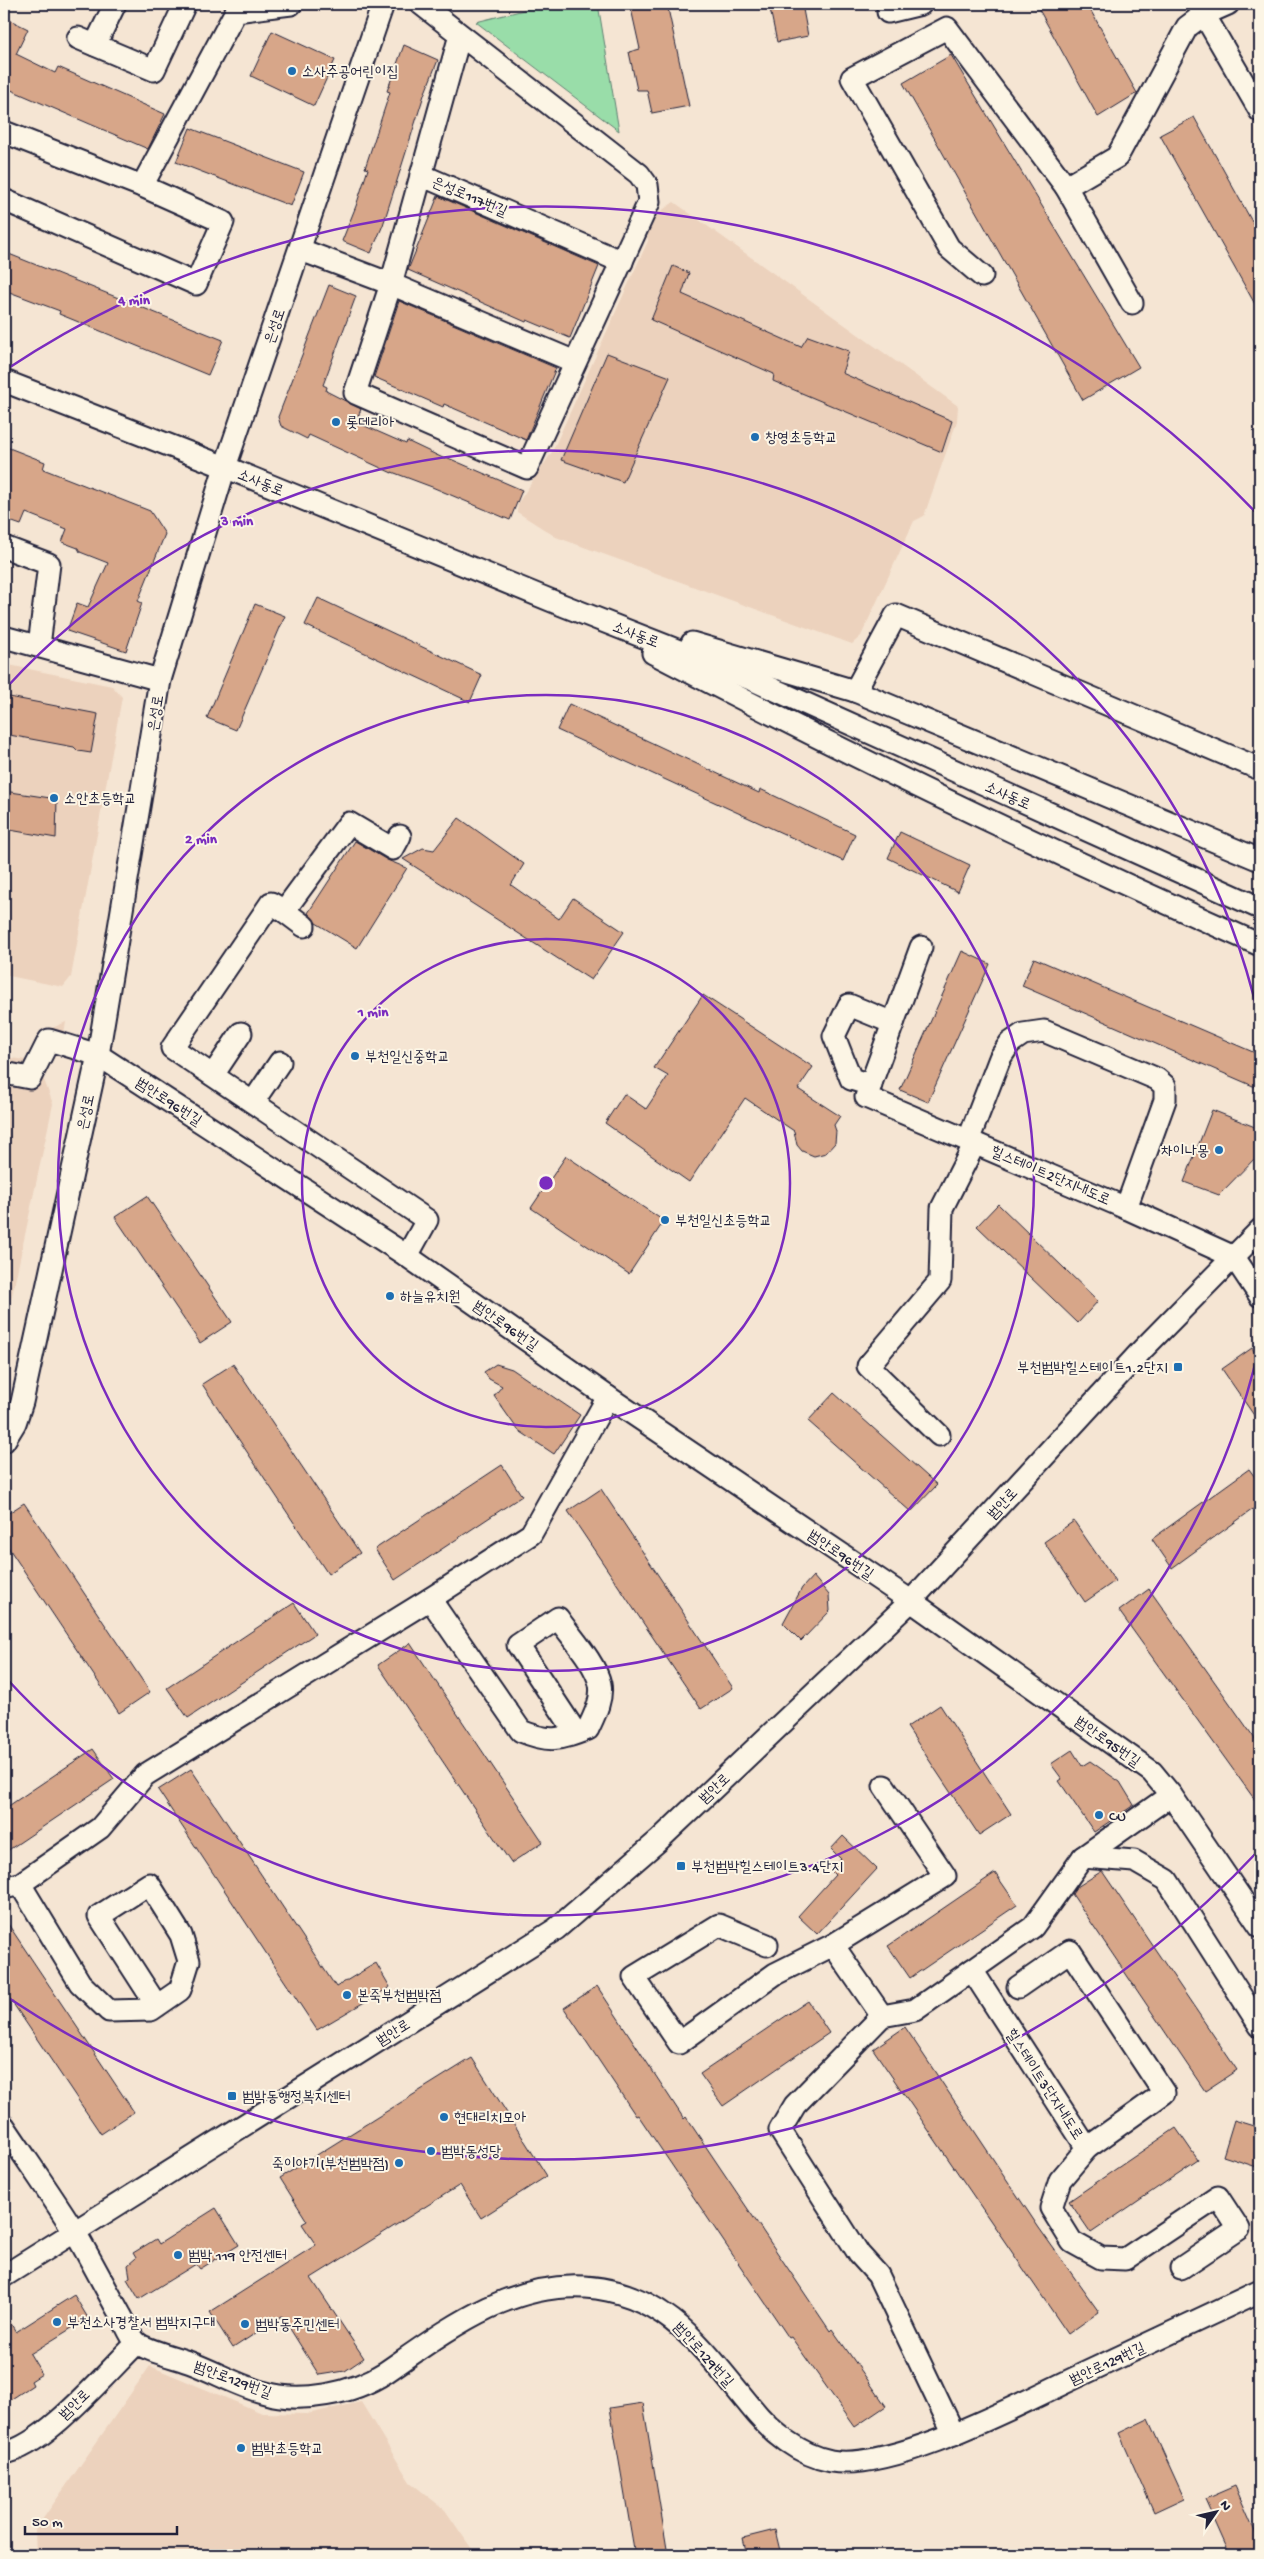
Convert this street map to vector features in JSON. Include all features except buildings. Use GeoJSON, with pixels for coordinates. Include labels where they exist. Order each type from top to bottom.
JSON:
{"type":"FeatureCollection","features":[{"type":"Feature","properties":{"kind":"street"},"geometry":{"type":"LineString","coordinates":[[115,4],[86,42],[154,70],[185,4]]}},
{"type":"Feature","properties":{"kind":"street"},"geometry":{"type":"LineString","coordinates":[[142,186],[231,6],[291,4]]}},
{"type":"Feature","properties":{"kind":"street","name":"은성로"},"geometry":{"type":"LineString","coordinates":[[4,1441],[15,1423],[22,1402],[98,1055],[160,680],[225,467],[301,250],[383,4]]}},
{"type":"Feature","properties":{"kind":"street"},"geometry":{"type":"LineString","coordinates":[[421,4],[639,174],[647,186],[649,202],[658,222]]}},
{"type":"Feature","properties":{"kind":"street"},"geometry":{"type":"LineString","coordinates":[[889,4],[888,12],[921,4]]}},
{"type":"Feature","properties":{"kind":"street"},"geometry":{"type":"LineString","coordinates":[[1066,187],[1117,157],[1187,27],[1200,9],[1228,4]]}},
{"type":"Feature","properties":{"kind":"street"},"geometry":{"type":"LineString","coordinates":[[1200,9],[1260,111]]}},
{"type":"Feature","properties":{"kind":"street"},"geometry":{"type":"LineString","coordinates":[[982,276],[949,248],[852,78],[947,28],[1066,187],[1132,303]]}},
{"type":"Feature","properties":{"kind":"street"},"geometry":{"type":"LineString","coordinates":[[421,175],[460,35]]}},
{"type":"Feature","properties":{"kind":"street"},"geometry":{"type":"LineString","coordinates":[[4,132],[142,186],[223,222],[196,284],[4,200]]}},
{"type":"Feature","properties":{"kind":"street","name":"은성로117번길"},"geometry":{"type":"LineString","coordinates":[[575,362],[527,468],[355,393],[391,284],[421,175],[622,262]]}},
{"type":"Feature","properties":{"kind":"street"},"geometry":{"type":"LineString","coordinates":[[301,250],[391,284],[575,362],[649,202]]}},
{"type":"Feature","properties":{"kind":"street","name":"소사동로"},"geometry":{"type":"LineString","coordinates":[[4,381],[225,467],[557,603],[753,680],[1260,908]]}},
{"type":"Feature","properties":{"kind":"street"},"geometry":{"type":"LineString","coordinates":[[4,547],[49,564],[39,646]]}},
{"type":"Feature","properties":{"kind":"street"},"geometry":{"type":"LineString","coordinates":[[557,603],[855,690],[1260,860]]}},
{"type":"Feature","properties":{"kind":"street"},"geometry":{"type":"LineString","coordinates":[[557,603],[776,718],[1168,904],[1260,945]]}},
{"type":"Feature","properties":{"kind":"street"},"geometry":{"type":"LineString","coordinates":[[855,690],[896,615],[1260,769]]}},
{"type":"Feature","properties":{"kind":"street"},"geometry":{"type":"LineString","coordinates":[[4,637],[160,680]]}},
{"type":"Feature","properties":{"kind":"street"},"geometry":{"type":"LineString","coordinates":[[284,910],[349,823],[393,848],[400,836]]}},
{"type":"Feature","properties":{"kind":"street"},"geometry":{"type":"LineString","coordinates":[[304,926],[271,902],[172,1048],[427,1220],[408,1256]]}},
{"type":"Feature","properties":{"kind":"street"},"geometry":{"type":"LineString","coordinates":[[893,1023],[849,1005],[834,1036],[850,1079],[871,1085],[921,947]]}},
{"type":"Feature","properties":{"kind":"street","name":"힐스테이트2단지내도로"},"geometry":{"type":"LineString","coordinates":[[939,1435],[868,1366],[940,1281],[942,1208],[972,1142],[1000,1058],[1010,1043],[1023,1034],[1044,1032],[1157,1079],[1165,1086],[1166,1100],[1126,1208]]}},
{"type":"Feature","properties":{"kind":"street"},"geometry":{"type":"LineString","coordinates":[[213,1075],[241,1033]]}},
{"type":"Feature","properties":{"kind":"street","name":"범안로96번길"},"geometry":{"type":"LineString","coordinates":[[4,1073],[30,1078],[49,1040],[98,1055],[408,1256],[608,1397],[911,1601]]}},
{"type":"Feature","properties":{"kind":"street"},"geometry":{"type":"LineString","coordinates":[[252,1102],[280,1062]]}},
{"type":"Feature","properties":{"kind":"street","name":"힐스테이트2단지내도로"},"geometry":{"type":"LineString","coordinates":[[871,1085],[866,1097],[1126,1208],[1234,1257]]}},
{"type":"Feature","properties":{"kind":"street","name":"범안로"},"geometry":{"type":"LineString","coordinates":[[4,2276],[556,1929],[658,1841],[911,1601],[1144,1349],[1260,1230]]}},
{"type":"Feature","properties":{"kind":"street"},"geometry":{"type":"LineString","coordinates":[[1234,1257],[1260,1296]]}},
{"type":"Feature","properties":{"kind":"street"},"geometry":{"type":"LineString","coordinates":[[157,2006],[99,1916],[149,1884],[181,1936],[190,1961],[180,1990],[157,2006],[151,2010],[109,2011],[80,1983],[12,1886],[100,1828],[145,1776],[531,1534],[608,1397]]}},
{"type":"Feature","properties":{"kind":"street"},"geometry":{"type":"LineString","coordinates":[[430,1599],[521,1731],[542,1740],[560,1740],[588,1728],[594,1716],[600,1685],[588,1660],[558,1618],[518,1645],[576,1733]]}},
{"type":"Feature","properties":{"kind":"street","name":"범안로95번길"},"geometry":{"type":"LineString","coordinates":[[911,1601],[1152,1772],[1171,1795],[1260,1926]]}},
{"type":"Feature","properties":{"kind":"street"},"geometry":{"type":"LineString","coordinates":[[767,1945],[718,1925],[634,1977],[679,2043],[775,1974],[833,1945],[945,1876],[884,1786]]}},
{"type":"Feature","properties":{"kind":"street"},"geometry":{"type":"LineString","coordinates":[[954,2434],[878,2275],[859,2254],[780,2130],[795,2105],[882,2016],[915,2010],[1034,1927],[1083,1857],[1171,1795]]}},
{"type":"Feature","properties":{"kind":"street"},"geometry":{"type":"LineString","coordinates":[[1083,1857],[1134,1861],[1167,1880],[1260,2026]]}},
{"type":"Feature","properties":{"kind":"street"},"geometry":{"type":"LineString","coordinates":[[833,1945],[882,2016]]}},
{"type":"Feature","properties":{"kind":"street","name":"힐스테이트3단지내도로"},"geometry":{"type":"LineString","coordinates":[[972,1970],[1087,2148],[1164,2092],[1070,1951],[1018,1987]]}},
{"type":"Feature","properties":{"kind":"street"},"geometry":{"type":"LineString","coordinates":[[4,2126],[75,2233],[136,2343]]}},
{"type":"Feature","properties":{"kind":"street"},"geometry":{"type":"LineString","coordinates":[[1087,2148],[1060,2180],[1051,2208],[1072,2242],[1101,2258],[1125,2259],[1218,2197],[1239,2229],[1181,2268]]}},
{"type":"Feature","properties":{"kind":"street","name":"범안로129번길"},"geometry":{"type":"LineString","coordinates":[[136,2343],[262,2392],[288,2397],[321,2394],[360,2386],[382,2375],[443,2332],[496,2303],[539,2289],[582,2286],[616,2291],[648,2302],[678,2322],[703,2348],[756,2414],[783,2440],[810,2454],[834,2462],[859,2461],[891,2454],[954,2434],[1260,2291]]}},
{"type":"Feature","properties":{"kind":"street","name":"범안로"},"geometry":{"type":"LineString","coordinates":[[4,2453],[11,2452],[42,2435],[136,2343]]}},
{"type":"Feature","properties":{"kind":"shaded area","name":"창영초등학교"},"geometry":{"type":"Polygon","coordinates":[[[674,202],[958,406],[957,421],[924,516],[914,521],[861,636],[852,644],[556,537],[517,512],[518,503],[552,452],[648,241],[647,228],[661,211],[674,202]]]}},
{"type":"Feature","properties":{"kind":"shaded area","name":"소안초등학교"},"geometry":{"type":"Polygon","coordinates":[[[4,664],[112,686],[122,697],[71,977],[63,987],[4,975],[4,664]]]}},
{"type":"Feature","properties":{"kind":"shaded area"},"geometry":{"type":"Polygon","coordinates":[[[66,1022],[63,1038],[56,1041],[43,1077],[53,1104],[4,1333],[4,1057],[26,1060],[43,1032],[66,1022]]]}},
{"type":"Feature","properties":{"kind":"shaded area","name":"범박초등학교"},"geometry":{"type":"Polygon","coordinates":[[[150,2366],[262,2413],[307,2414],[361,2402],[410,2482],[445,2510],[476,2555],[36,2555],[35,2530],[150,2366]]]}},
{"type":"Feature","properties":{"kind":"green space"},"geometry":{"type":"Polygon","coordinates":[[[548,4],[598,4],[619,131],[476,22],[548,4]]]}},
{"type":"Feature","properties":{"kind":"place","name":"소사주공어린이집"},"geometry":{"type":"Point","coordinates":[292,71]}},
{"type":"Feature","properties":{"kind":"place","name":"롯데리아"},"geometry":{"type":"Point","coordinates":[336,422]}},
{"type":"Feature","properties":{"kind":"place","name":"창영초등학교"},"geometry":{"type":"Point","coordinates":[755,437]}},
{"type":"Feature","properties":{"kind":"place","name":"소안초등학교"},"geometry":{"type":"Point","coordinates":[54,798]}},
{"type":"Feature","properties":{"kind":"place","name":"부천일신중학교"},"geometry":{"type":"Point","coordinates":[355,1056]}},
{"type":"Feature","properties":{"kind":"place","name":"차이나몽"},"geometry":{"type":"Point","coordinates":[1219,1150]}},
{"type":"Feature","properties":{"kind":"place","name":"부천일신초등학교"},"geometry":{"type":"Point","coordinates":[665,1220]}},
{"type":"Feature","properties":{"kind":"place","name":"하늘유치원"},"geometry":{"type":"Point","coordinates":[390,1296]}},
{"type":"Feature","properties":{"kind":"place","name":"부천범박힐스테이트1.2단지"},"geometry":{"type":"Point","coordinates":[1178,1367]}},
{"type":"Feature","properties":{"kind":"place","name":"CU"},"geometry":{"type":"Point","coordinates":[1099,1815]}},
{"type":"Feature","properties":{"kind":"place","name":"부천범박힐스테이트3.4단지"},"geometry":{"type":"Point","coordinates":[681,1866]}},
{"type":"Feature","properties":{"kind":"place","name":"본죽부천범박점"},"geometry":{"type":"Point","coordinates":[347,1995]}},
{"type":"Feature","properties":{"kind":"place","name":"범박동행정복지센터"},"geometry":{"type":"Point","coordinates":[232,2096]}},
{"type":"Feature","properties":{"kind":"place","name":"현대리치모아"},"geometry":{"type":"Point","coordinates":[444,2117]}},
{"type":"Feature","properties":{"kind":"place","name":"범박동성당"},"geometry":{"type":"Point","coordinates":[431,2151]}},
{"type":"Feature","properties":{"kind":"place","name":"죽이야기(부천범박점)"},"geometry":{"type":"Point","coordinates":[399,2163]}},
{"type":"Feature","properties":{"kind":"place","name":"범박 119 안전센터"},"geometry":{"type":"Point","coordinates":[178,2255]}},
{"type":"Feature","properties":{"kind":"place","name":"부천소사경찰서 범박지구대"},"geometry":{"type":"Point","coordinates":[57,2322]}},
{"type":"Feature","properties":{"kind":"place","name":"범박동주민센터"},"geometry":{"type":"Point","coordinates":[245,2324]}},
{"type":"Feature","properties":{"kind":"place","name":"범박초등학교"},"geometry":{"type":"Point","coordinates":[241,2448]}}]}
